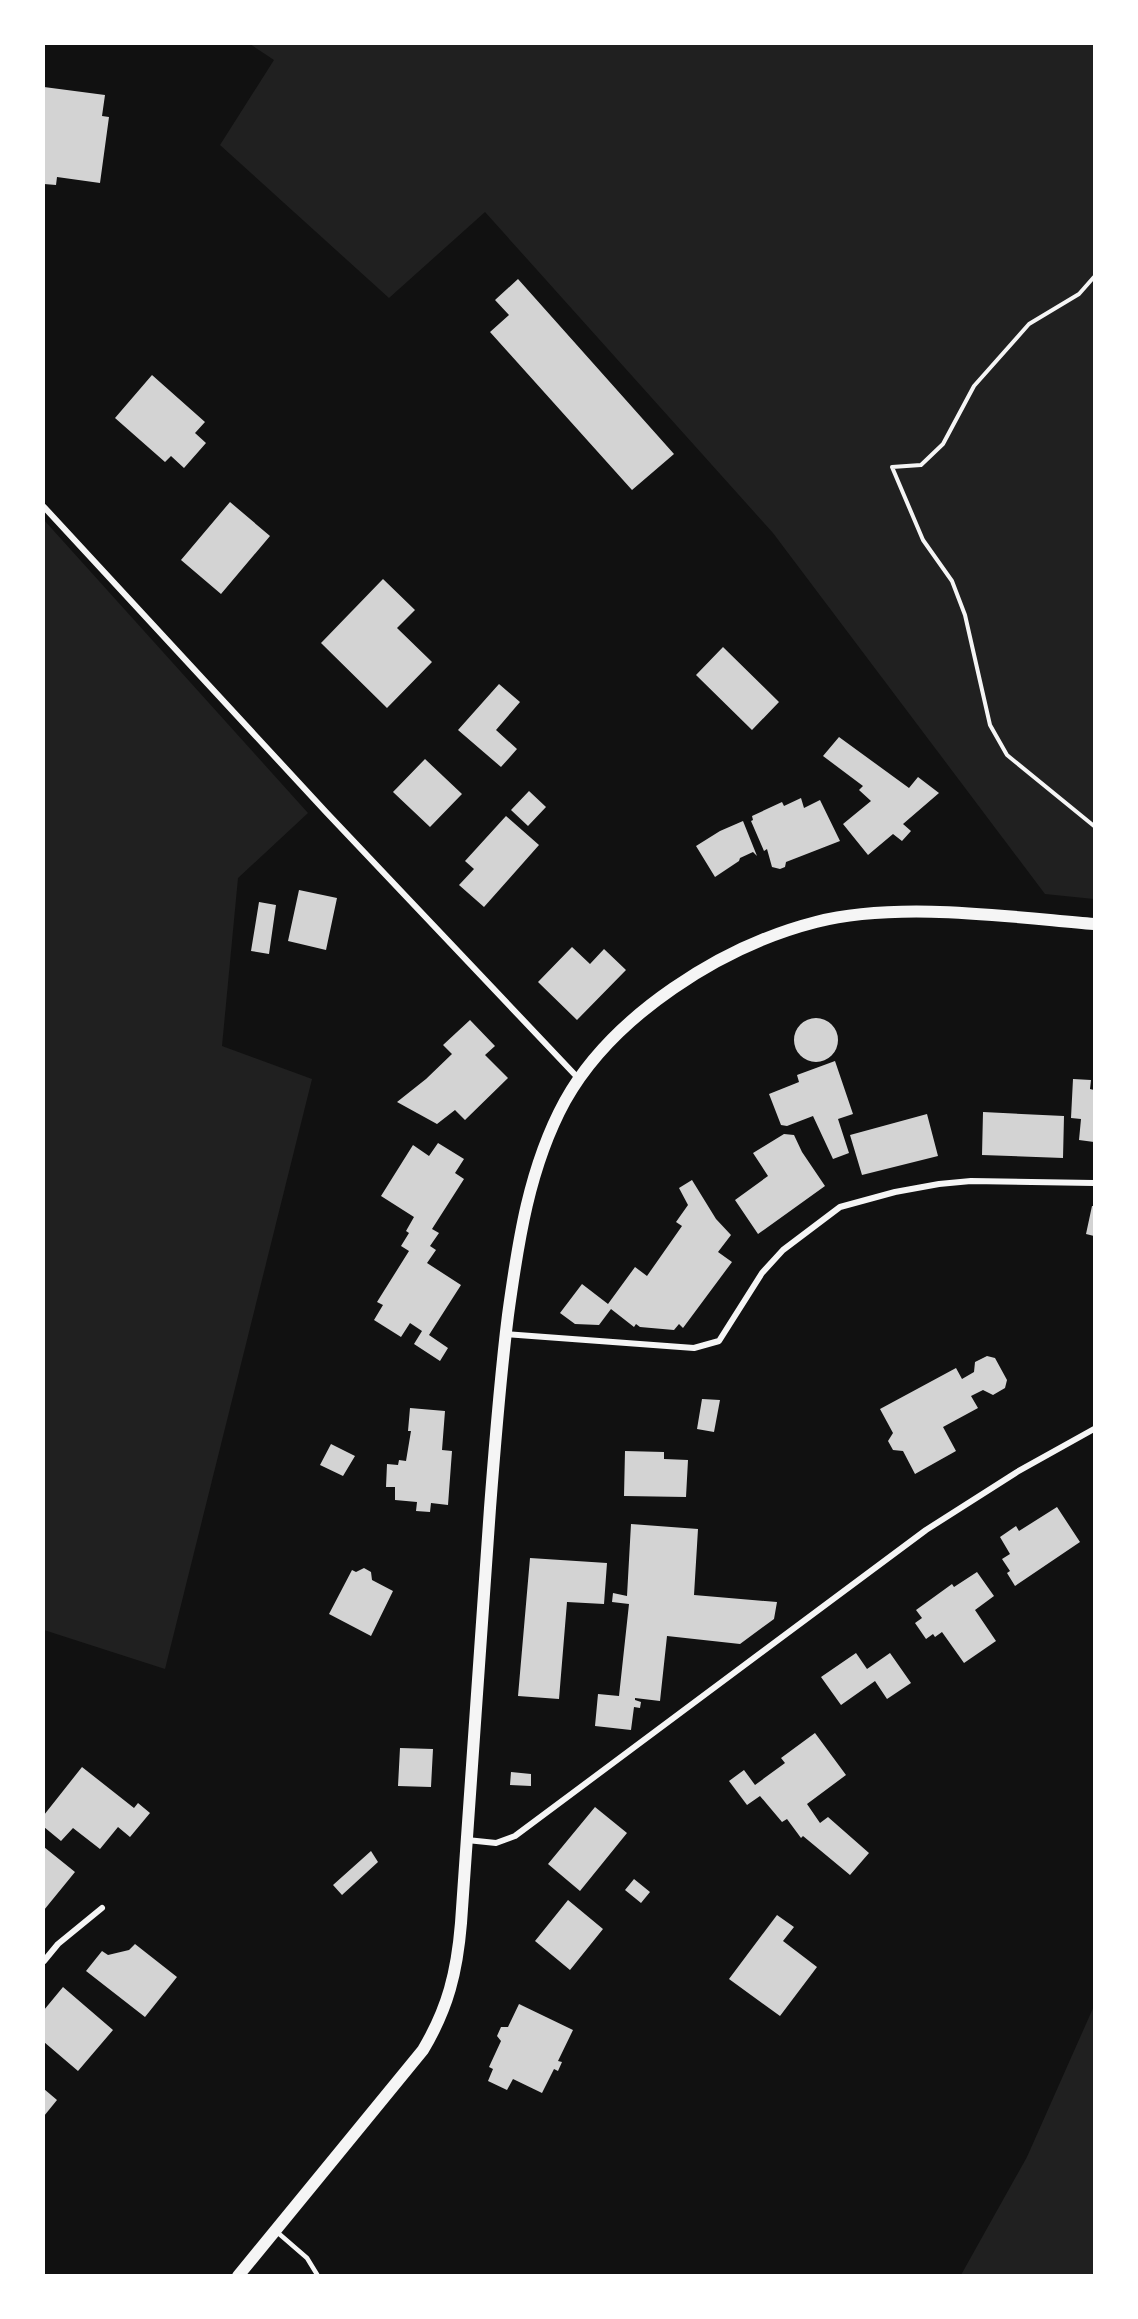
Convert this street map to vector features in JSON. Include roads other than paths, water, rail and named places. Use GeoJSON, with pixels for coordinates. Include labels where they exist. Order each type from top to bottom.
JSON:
{"type":"FeatureCollection","features":[{"type":"Feature","properties":{"kind":"main road"},"geometry":{"type":"LineString","coordinates":[[238,2276],[423,2050],[436,2029],[452,1987],[459,1954],[495,1438],[516,1256],[534,1178],[555,1122],[579,1079],[608,1045],[634,1020],[687,979],[719,960],[769,937],[817,921],[854,915],[912,912],[1095,924]]}},
{"type":"Feature","properties":{"kind":"street"},"geometry":{"type":"LineString","coordinates":[[44,507],[326,812],[579,1079]]}},
{"type":"Feature","properties":{"kind":"street"},"geometry":{"type":"LineString","coordinates":[[506,1334],[694,1348],[719,1341],[769,1265],[783,1250],[840,1207],[894,1192],[971,1181],[1095,1183]]}},
{"type":"Feature","properties":{"kind":"street"},"geometry":{"type":"LineString","coordinates":[[467,1840],[496,1842],[515,1836],[926,1530],[1017,1472],[1095,1429]]}},
{"type":"Feature","properties":{"kind":"street"},"geometry":{"type":"LineString","coordinates":[[44,1961],[58,1944],[102,1908]]}},
{"type":"Feature","properties":{"kind":"lane"},"geometry":{"type":"LineString","coordinates":[[276,2230],[307,2258],[318,2276]]}}]}
